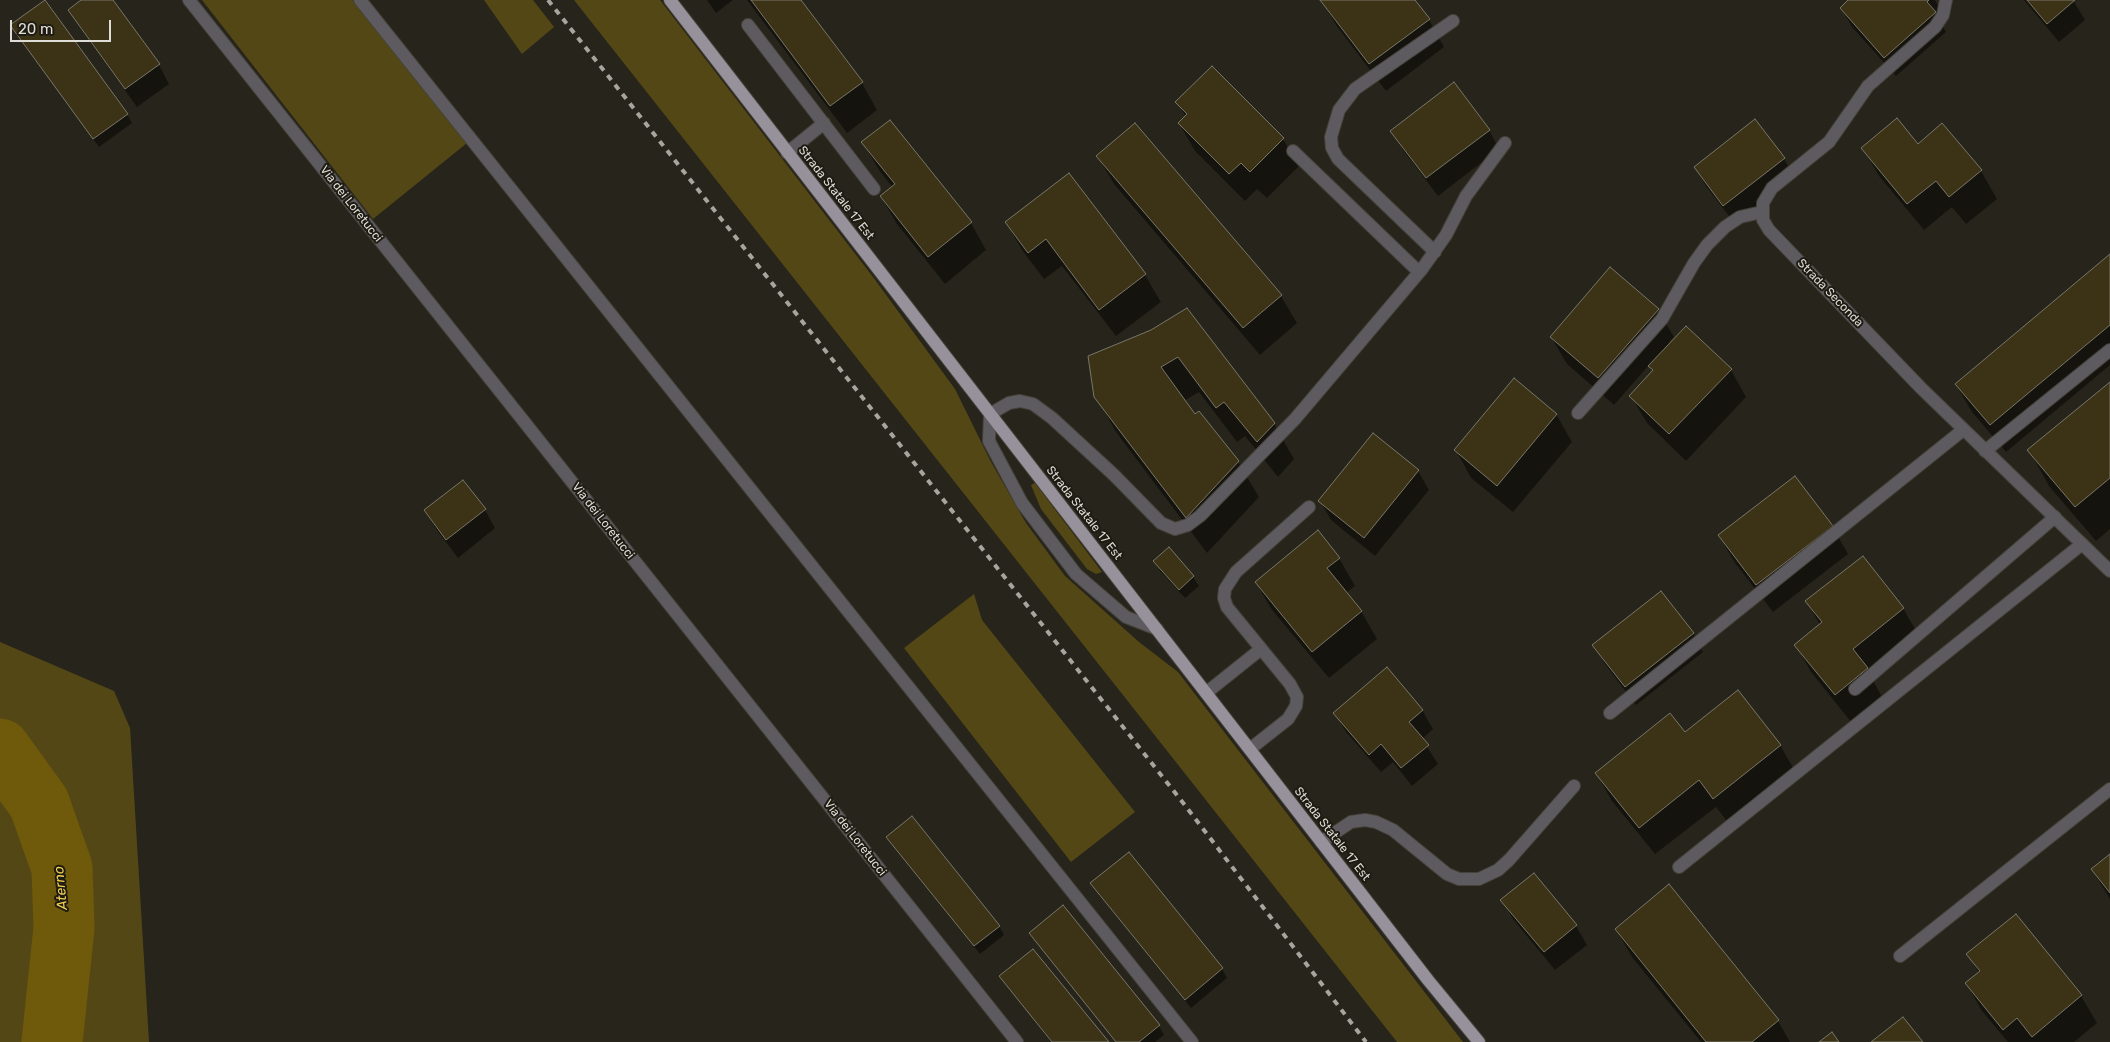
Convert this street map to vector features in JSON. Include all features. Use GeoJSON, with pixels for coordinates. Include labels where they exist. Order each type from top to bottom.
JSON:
{"type":"FeatureCollection","features":[{"type":"Feature","properties":{"kind":"main road","name":"Strada Statale 17 Est"},"geometry":{"type":"LineString","coordinates":[[670,0],[1321,842],[1479,1042]]}},
{"type":"Feature","properties":{"kind":"street","name":"Via dei Loretucci"},"geometry":{"type":"LineString","coordinates":[[189,0],[1016,1042]]}},
{"type":"Feature","properties":{"kind":"street"},"geometry":{"type":"LineString","coordinates":[[360,0],[1192,1042]]}},
{"type":"Feature","properties":{"kind":"street"},"geometry":{"type":"LineString","coordinates":[[1578,413],[1662,319],[1694,263],[1711,241],[1725,227],[1740,217],[1762,212],[1764,199],[1772,188],[1829,142],[1868,86],[1936,27],[1949,0]]}},
{"type":"Feature","properties":{"kind":"street"},"geometry":{"type":"LineString","coordinates":[[1435,252],[1338,159],[1332,148],[1331,137],[1339,110],[1355,89],[1453,21]]}},
{"type":"Feature","properties":{"kind":"street"},"geometry":{"type":"LineString","coordinates":[[748,25],[874,189]]}},
{"type":"Feature","properties":{"kind":"street"},"geometry":{"type":"LineString","coordinates":[[787,153],[824,123]]}},
{"type":"Feature","properties":{"kind":"street"},"geometry":{"type":"LineString","coordinates":[[1157,629],[1126,617],[1076,574],[1022,503],[989,441],[990,414],[1002,405],[1014,402],[1027,402],[1040,408],[1114,475],[1160,523],[1170,528],[1184,527],[1200,516],[1279,436],[1419,272],[1435,252],[1466,196],[1505,144]]}},
{"type":"Feature","properties":{"kind":"street"},"geometry":{"type":"LineString","coordinates":[[1293,151],[1419,272]]}},
{"type":"Feature","properties":{"kind":"street","name":"Strada Seconda"},"geometry":{"type":"LineString","coordinates":[[1762,212],[1763,220],[1769,230],[1963,430],[2110,571]]}},
{"type":"Feature","properties":{"kind":"street"},"geometry":{"type":"LineString","coordinates":[[1985,451],[2110,350]]}},
{"type":"Feature","properties":{"kind":"street"},"geometry":{"type":"LineString","coordinates":[[1610,713],[1963,430]]}},
{"type":"Feature","properties":{"kind":"street"},"geometry":{"type":"LineString","coordinates":[[1250,749],[1288,719],[1297,701],[1293,688],[1227,607],[1224,598],[1226,584],[1236,572],[1309,507]]}},
{"type":"Feature","properties":{"kind":"street"},"geometry":{"type":"LineString","coordinates":[[1855,689],[2054,517]]}},
{"type":"Feature","properties":{"kind":"street"},"geometry":{"type":"LineString","coordinates":[[1679,867],[2082,544]]}},
{"type":"Feature","properties":{"kind":"street"},"geometry":{"type":"LineString","coordinates":[[1206,693],[1261,649]]}},
{"type":"Feature","properties":{"kind":"street"},"geometry":{"type":"LineString","coordinates":[[1321,842],[1351,822],[1365,820],[1376,822],[1393,830],[1447,874],[1459,879],[1479,879],[1498,870],[1509,860],[1574,786]]}},
{"type":"Feature","properties":{"kind":"street"},"geometry":{"type":"LineString","coordinates":[[1900,956],[2110,789]]}},
{"type":"Feature","properties":{"kind":"shaded area"},"geometry":{"type":"Polygon","coordinates":[[[202,0],[353,0],[467,143],[373,219],[202,0]]]}},
{"type":"Feature","properties":{"kind":"shaded area"},"geometry":{"type":"Polygon","coordinates":[[[484,0],[533,0],[554,27],[522,54],[484,0]]]}},
{"type":"Feature","properties":{"kind":"shaded area"},"geometry":{"type":"Polygon","coordinates":[[[574,0],[660,0],[873,277],[955,389],[991,462],[1026,523],[1065,576],[1139,642],[1178,672],[1463,1042],[1397,1042],[574,0]]]}},
{"type":"Feature","properties":{"kind":"shaded area"},"geometry":{"type":"Polygon","coordinates":[[[1035,483],[1102,572],[1096,574],[1087,569],[1041,509],[1031,485],[1035,483]]]}},
{"type":"Feature","properties":{"kind":"shaded area"},"geometry":{"type":"Polygon","coordinates":[[[974,594],[982,620],[1135,812],[1071,862],[904,648],[974,594]]]}},
{"type":"Feature","properties":{"kind":"shaded area"},"geometry":{"type":"Polygon","coordinates":[[[0,642],[114,691],[130,728],[149,1042],[0,1042],[0,642]]]}},
{"type":"Feature","properties":{"kind":"building"},"geometry":{"type":"Polygon","coordinates":[[[45,0],[128,114],[93,139],[10,25],[45,0]]]}},
{"type":"Feature","properties":{"kind":"building"},"geometry":{"type":"Polygon","coordinates":[[[81,0],[113,0],[160,64],[125,89],[68,10],[81,0]]]}},
{"type":"Feature","properties":{"kind":"building"},"geometry":{"type":"Polygon","coordinates":[[[751,0],[801,0],[863,82],[830,106],[751,0]]]}},
{"type":"Feature","properties":{"kind":"building"},"geometry":{"type":"Polygon","coordinates":[[[1320,0],[1415,0],[1430,19],[1369,64],[1320,0]]]}},
{"type":"Feature","properties":{"kind":"building"},"geometry":{"type":"Polygon","coordinates":[[[1848,0],[1929,0],[1927,2],[1936,12],[1884,58],[1840,8],[1848,0]]]}},
{"type":"Feature","properties":{"kind":"building"},"geometry":{"type":"Polygon","coordinates":[[[2027,0],[2075,0],[2047,24],[2027,0]]]}},
{"type":"Feature","properties":{"kind":"building"},"geometry":{"type":"Polygon","coordinates":[[[1212,66],[1284,138],[1250,172],[1241,163],[1229,174],[1178,123],[1187,114],[1175,102],[1212,66]]]}},
{"type":"Feature","properties":{"kind":"building"},"geometry":{"type":"Polygon","coordinates":[[[1454,82],[1490,130],[1426,178],[1390,131],[1454,82]]]}},
{"type":"Feature","properties":{"kind":"building"},"geometry":{"type":"Polygon","coordinates":[[[1897,118],[1918,144],[1942,123],[1982,170],[1949,197],[1936,181],[1907,204],[1861,148],[1897,118]]]}},
{"type":"Feature","properties":{"kind":"building"},"geometry":{"type":"Polygon","coordinates":[[[1755,119],[1785,158],[1723,206],[1694,167],[1755,119]]]}},
{"type":"Feature","properties":{"kind":"building"},"geometry":{"type":"Polygon","coordinates":[[[890,120],[972,222],[928,257],[880,196],[895,184],[861,142],[890,120]]]}},
{"type":"Feature","properties":{"kind":"building"},"geometry":{"type":"Polygon","coordinates":[[[1135,123],[1282,295],[1243,328],[1096,156],[1135,123]]]}},
{"type":"Feature","properties":{"kind":"building"},"geometry":{"type":"Polygon","coordinates":[[[1069,173],[1146,274],[1099,310],[1046,239],[1028,253],[1005,222],[1069,173]]]}},
{"type":"Feature","properties":{"kind":"building"},"geometry":{"type":"Polygon","coordinates":[[[2110,254],[2110,325],[1990,425],[1955,384],[2110,254]]]}},
{"type":"Feature","properties":{"kind":"building"},"geometry":{"type":"Polygon","coordinates":[[[1610,267],[1659,309],[1598,378],[1550,337],[1610,267]]]}},
{"type":"Feature","properties":{"kind":"building"},"geometry":{"type":"Polygon","coordinates":[[[1187,308],[1275,423],[1257,442],[1224,402],[1216,408],[1178,357],[1161,367],[1195,414],[1199,411],[1239,461],[1186,518],[1094,397],[1088,356],[1151,330],[1187,308]]]}},
{"type":"Feature","properties":{"kind":"building"},"geometry":{"type":"Polygon","coordinates":[[[1686,326],[1732,369],[1669,434],[1629,396],[1653,370],[1648,366],[1686,326]]]}},
{"type":"Feature","properties":{"kind":"building"},"geometry":{"type":"Polygon","coordinates":[[[1514,378],[1557,414],[1497,486],[1454,450],[1514,378]]]}},
{"type":"Feature","properties":{"kind":"building"},"geometry":{"type":"Polygon","coordinates":[[[2110,382],[2110,478],[2075,507],[2027,450],[2110,382]]]}},
{"type":"Feature","properties":{"kind":"building"},"geometry":{"type":"Polygon","coordinates":[[[1373,433],[1419,470],[1364,538],[1318,501],[1373,433]]]}},
{"type":"Feature","properties":{"kind":"building"},"geometry":{"type":"Polygon","coordinates":[[[1795,476],[1833,526],[1756,585],[1718,535],[1795,476]]]}},
{"type":"Feature","properties":{"kind":"building"},"geometry":{"type":"Polygon","coordinates":[[[463,480],[486,509],[446,540],[424,510],[463,480]]]}},
{"type":"Feature","properties":{"kind":"building"},"geometry":{"type":"Polygon","coordinates":[[[1318,530],[1340,558],[1327,568],[1362,611],[1312,652],[1255,582],[1318,530]]]}},
{"type":"Feature","properties":{"kind":"building"},"geometry":{"type":"Polygon","coordinates":[[[1169,547],[1194,576],[1179,590],[1153,561],[1169,547]]]}},
{"type":"Feature","properties":{"kind":"building"},"geometry":{"type":"Polygon","coordinates":[[[1863,556],[1904,608],[1853,649],[1868,668],[1835,695],[1794,645],[1822,622],[1805,601],[1863,556]]]}},
{"type":"Feature","properties":{"kind":"building"},"geometry":{"type":"Polygon","coordinates":[[[1661,591],[1694,633],[1625,687],[1592,645],[1661,591]]]}},
{"type":"Feature","properties":{"kind":"building"},"geometry":{"type":"Polygon","coordinates":[[[1387,667],[1423,710],[1409,722],[1429,745],[1401,768],[1381,744],[1369,755],[1333,713],[1387,667]]]}},
{"type":"Feature","properties":{"kind":"building"},"geometry":{"type":"Polygon","coordinates":[[[1738,690],[1781,745],[1713,799],[1699,780],[1639,828],[1595,773],[1670,713],[1685,732],[1738,690]]]}},
{"type":"Feature","properties":{"kind":"building"},"geometry":{"type":"Polygon","coordinates":[[[912,816],[1000,926],[974,946],[886,837],[912,816]]]}},
{"type":"Feature","properties":{"kind":"building"},"geometry":{"type":"Polygon","coordinates":[[[1129,852],[1223,968],[1185,1000],[1090,883],[1129,852]]]}},
{"type":"Feature","properties":{"kind":"building"},"geometry":{"type":"Polygon","coordinates":[[[2110,854],[2110,893],[2091,869],[2110,854]]]}},
{"type":"Feature","properties":{"kind":"building"},"geometry":{"type":"Polygon","coordinates":[[[1534,873],[1577,925],[1544,952],[1500,900],[1534,873]]]}},
{"type":"Feature","properties":{"kind":"building"},"geometry":{"type":"Polygon","coordinates":[[[1669,884],[1779,1020],[1752,1042],[1706,1042],[1615,929],[1669,884]]]}},
{"type":"Feature","properties":{"kind":"building"},"geometry":{"type":"Polygon","coordinates":[[[1063,905],[1160,1025],[1139,1042],[1116,1042],[1029,933],[1063,905]]]}},
{"type":"Feature","properties":{"kind":"building"},"geometry":{"type":"Polygon","coordinates":[[[2016,914],[2082,995],[2032,1037],[2017,1018],[2003,1030],[1965,983],[1980,971],[1966,954],[2016,914]]]}},
{"type":"Feature","properties":{"kind":"building"},"geometry":{"type":"Polygon","coordinates":[[[1033,949],[1109,1042],[1052,1042],[999,976],[1033,949]]]}},
{"type":"Feature","properties":{"kind":"building"},"geometry":{"type":"Polygon","coordinates":[[[1903,1017],[1923,1042],[1871,1042],[1903,1017]]]}},
{"type":"Feature","properties":{"kind":"building"},"geometry":{"type":"Polygon","coordinates":[[[1832,1032],[1839,1042],[1819,1042],[1832,1032]]]}},
{"type":"Feature","properties":{"kind":"waterway","name":"Aterno"},"geometry":{"type":"LineString","coordinates":[[0,749],[39,803],[62,868],[64,928],[52,1042]]}},
{"type":"Feature","properties":{"kind":"railway"},"geometry":{"type":"LineString","coordinates":[[548,0],[1184,804],[1366,1042]]}}]}
